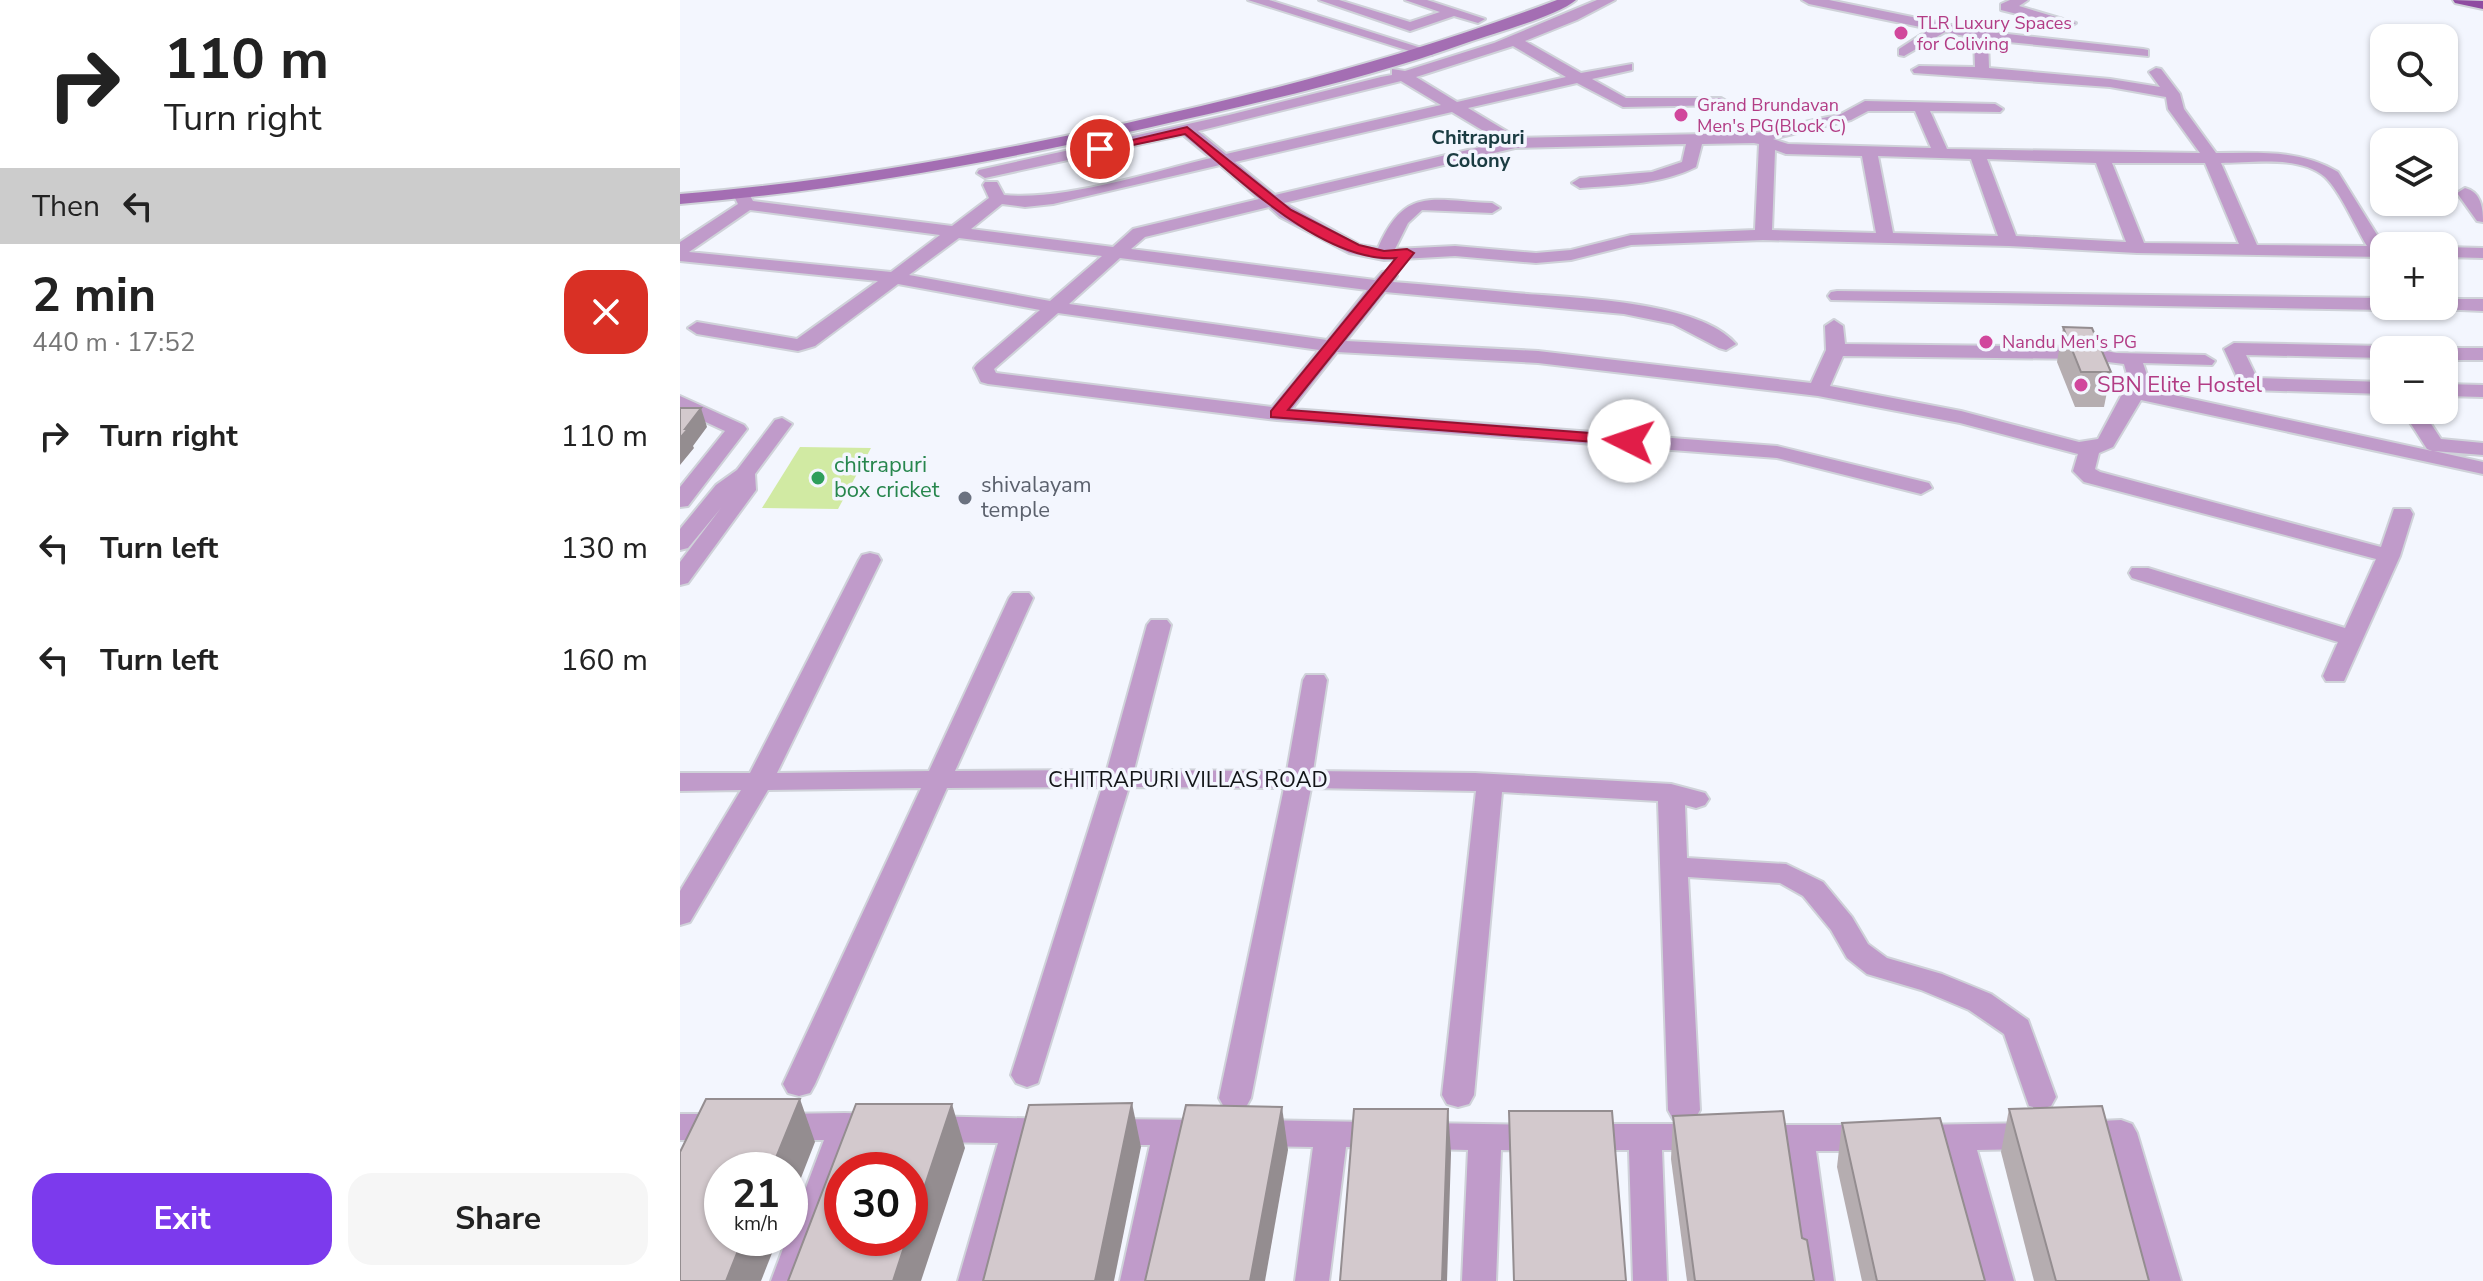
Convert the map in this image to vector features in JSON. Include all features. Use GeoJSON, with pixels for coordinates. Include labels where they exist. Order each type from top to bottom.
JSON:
{"type":"FeatureCollection","features":[{"type":"Feature","properties":{"kind":"main road"},"geometry":{"type":"LineString","coordinates":[[680,184],[782,178],[934,155],[1240,88],[1406,45],[1529,0]]}},
{"type":"Feature","properties":{"kind":"main road"},"geometry":{"type":"LineString","coordinates":[[680,199],[744,200],[887,177],[978,167],[1383,66],[1569,0]]}},
{"type":"Feature","properties":{"kind":"main road"},"geometry":{"type":"LineString","coordinates":[[2460,0],[2483,5]]}},
{"type":"Feature","properties":{"kind":"street"},"geometry":{"type":"LineString","coordinates":[[1255,0],[1427,52]]}},
{"type":"Feature","properties":{"kind":"street"},"geometry":{"type":"LineString","coordinates":[[1326,0],[1410,27]]}},
{"type":"Feature","properties":{"kind":"street"},"geometry":{"type":"LineString","coordinates":[[998,199],[978,167],[1187,130],[1404,76],[1515,41],[1608,0]]}},
{"type":"Feature","properties":{"kind":"street"},"geometry":{"type":"LineString","coordinates":[[1809,0],[1981,35],[2143,53]]}},
{"type":"Feature","properties":{"kind":"street"},"geometry":{"type":"LineString","coordinates":[[1986,0],[2016,2]]}},
{"type":"Feature","properties":{"kind":"street"},"geometry":{"type":"LineString","coordinates":[[1423,1],[1478,19]]}},
{"type":"Feature","properties":{"kind":"street"},"geometry":{"type":"LineString","coordinates":[[2016,2],[2006,7],[2069,23]]}},
{"type":"Feature","properties":{"kind":"street"},"geometry":{"type":"LineString","coordinates":[[1311,17],[1342,6]]}},
{"type":"Feature","properties":{"kind":"street"},"geometry":{"type":"LineString","coordinates":[[1383,38],[1454,12]]}},
{"type":"Feature","properties":{"kind":"street"},"geometry":{"type":"LineString","coordinates":[[1357,30],[1386,20]]}},
{"type":"Feature","properties":{"kind":"street"},"geometry":{"type":"LineString","coordinates":[[1904,52],[1941,28]]}},
{"type":"Feature","properties":{"kind":"street"},"geometry":{"type":"LineString","coordinates":[[1981,35],[1982,72]]}},
{"type":"Feature","properties":{"kind":"street"},"geometry":{"type":"LineString","coordinates":[[1515,41],[1623,103],[1721,102]]}},
{"type":"Feature","properties":{"kind":"street"},"geometry":{"type":"LineString","coordinates":[[1383,66],[1515,143]]}},
{"type":"Feature","properties":{"kind":"street"},"geometry":{"type":"LineString","coordinates":[[697,328],[798,345],[808,342],[897,278],[961,231],[998,199],[1025,202],[1053,199],[1627,67]]}},
{"type":"Feature","properties":{"kind":"street"},"geometry":{"type":"LineString","coordinates":[[1919,70],[2110,83],[2173,94]]}},
{"type":"Feature","properties":{"kind":"street"},"geometry":{"type":"LineString","coordinates":[[2156,72],[2173,94],[2176,109],[2211,158],[2251,251]]}},
{"type":"Feature","properties":{"kind":"street"},"geometry":{"type":"LineString","coordinates":[[1697,101],[1724,83]]}},
{"type":"Feature","properties":{"kind":"street"},"geometry":{"type":"LineString","coordinates":[[1921,488],[1777,452],[1277,414],[988,378],[984,368],[1139,233],[1515,143],[1695,138],[1761,140],[1846,117],[1865,106],[1995,109]]}},
{"type":"Feature","properties":{"kind":"street"},"geometry":{"type":"LineString","coordinates":[[1920,106],[1941,152]]}},
{"type":"Feature","properties":{"kind":"street"},"geometry":{"type":"LineString","coordinates":[[1187,130],[1273,203],[1355,249],[1384,255],[1455,251],[1536,258],[1571,255],[1631,240],[1763,235],[2009,241],[2137,248],[2370,252]]}},
{"type":"Feature","properties":{"kind":"street"},"geometry":{"type":"LineString","coordinates":[[1580,183],[1672,173],[1690,164],[1695,138]]}},
{"type":"Feature","properties":{"kind":"street"},"geometry":{"type":"LineString","coordinates":[[1761,140],[1786,149],[2295,162],[2324,169],[2332,175],[2370,234]]}},
{"type":"Feature","properties":{"kind":"street"},"geometry":{"type":"LineString","coordinates":[[1761,140],[1763,235]]}},
{"type":"Feature","properties":{"kind":"street"},"geometry":{"type":"LineString","coordinates":[[1869,149],[1886,239]]}},
{"type":"Feature","properties":{"kind":"street"},"geometry":{"type":"LineString","coordinates":[[1977,153],[2009,241]]}},
{"type":"Feature","properties":{"kind":"street"},"geometry":{"type":"LineString","coordinates":[[2102,158],[2137,248]]}},
{"type":"Feature","properties":{"kind":"street"},"geometry":{"type":"LineString","coordinates":[[2465,193],[2483,217]]}},
{"type":"Feature","properties":{"kind":"street"},"geometry":{"type":"LineString","coordinates":[[680,253],[744,200],[1115,253],[1380,286],[1468,292],[1661,315],[1709,331],[1726,344]]}},
{"type":"Feature","properties":{"kind":"street"},"geometry":{"type":"LineString","coordinates":[[1384,255],[1391,236],[1408,210],[1418,205],[1492,208]]}},
{"type":"Feature","properties":{"kind":"street"},"geometry":{"type":"LineString","coordinates":[[2458,252],[2483,253]]}},
{"type":"Feature","properties":{"kind":"street"},"geometry":{"type":"LineString","coordinates":[[680,253],[897,278],[1054,307],[1332,346],[1538,357],[1818,390],[1961,417],[2079,448],[2106,443],[2135,393],[2139,381],[2131,357]]}},
{"type":"Feature","properties":{"kind":"street"},"geometry":{"type":"LineString","coordinates":[[1277,414],[1407,253]]}},
{"type":"Feature","properties":{"kind":"street"},"geometry":{"type":"LineString","coordinates":[[1837,296],[2370,304]]}},
{"type":"Feature","properties":{"kind":"street"},"geometry":{"type":"LineString","coordinates":[[2458,305],[2483,305]]}},
{"type":"Feature","properties":{"kind":"street"},"geometry":{"type":"LineString","coordinates":[[1818,390],[1836,350],[1834,326]]}},
{"type":"Feature","properties":{"kind":"street"},"geometry":{"type":"LineString","coordinates":[[2370,354],[2234,349],[2250,384],[2370,388]]}},
{"type":"Feature","properties":{"kind":"street"},"geometry":{"type":"LineString","coordinates":[[1836,350],[2084,353],[2117,359],[2205,361]]}},
{"type":"Feature","properties":{"kind":"street"},"geometry":{"type":"LineString","coordinates":[[2458,354],[2483,354]]}},
{"type":"Feature","properties":{"kind":"street"},"geometry":{"type":"LineString","coordinates":[[2458,390],[2483,391]]}},
{"type":"Feature","properties":{"kind":"street"},"geometry":{"type":"LineString","coordinates":[[2135,393],[2483,468]]}},
{"type":"Feature","properties":{"kind":"street"},"geometry":{"type":"LineString","coordinates":[[680,402],[737,429],[680,501]]}},
{"type":"Feature","properties":{"kind":"street"},"geometry":{"type":"LineString","coordinates":[[680,543],[724,490],[744,474],[782,424]]}},
{"type":"Feature","properties":{"kind":"street"},"geometry":{"type":"LineString","coordinates":[[2421,424],[2434,445],[2483,449]]}},
{"type":"Feature","properties":{"kind":"street"},"geometry":{"type":"LineString","coordinates":[[2090,448],[2084,471],[2092,477],[2389,556]]}},
{"type":"Feature","properties":{"kind":"street"},"geometry":{"type":"LineString","coordinates":[[680,473],[744,474]]}},
{"type":"Feature","properties":{"kind":"street"},"geometry":{"type":"LineString","coordinates":[[680,578],[745,490],[744,474]]}},
{"type":"Feature","properties":{"kind":"street"},"geometry":{"type":"LineString","coordinates":[[2335,676],[2389,556],[2402,514]]}},
{"type":"Feature","properties":{"kind":"street"},"geometry":{"type":"LineString","coordinates":[[680,915],[759,782],[870,560]]}},
{"type":"Feature","properties":{"kind":"street"},"geometry":{"type":"LineString","coordinates":[[2140,573],[2352,638]]}},
{"type":"Feature","properties":{"kind":"street"},"geometry":{"type":"LineString","coordinates":[[799,1084],[1021,598]]}},
{"type":"Feature","properties":{"kind":"street"},"geometry":{"type":"LineString","coordinates":[[1027,1075],[1118,779],[1159,625]]}},
{"type":"Feature","properties":{"kind":"street"},"geometry":{"type":"LineString","coordinates":[[1235,1098],[1299,780],[1315,680]]}},
{"type":"Feature","properties":{"kind":"street","name":"CHITRAPURI VILLAS ROAD"},"geometry":{"type":"LineString","coordinates":[[680,782],[1299,780],[1490,783],[1683,796],[1673,866]]}},
{"type":"Feature","properties":{"kind":"street"},"geometry":{"type":"LineString","coordinates":[[1458,1095],[1490,783]]}},
{"type":"Feature","properties":{"kind":"street"},"geometry":{"type":"LineString","coordinates":[[1684,1110],[1673,866],[1786,874],[1813,889],[1842,924],[1857,951],[1877,966],[1931,982],[1980,1002],[2017,1028],[2040,1097]]}},
{"type":"Feature","properties":{"kind":"street"},"geometry":{"type":"LineString","coordinates":[[788,1281],[845,1126]]}},
{"type":"Feature","properties":{"kind":"street"},"geometry":{"type":"LineString","coordinates":[[683,1132],[845,1126],[1018,1132],[1485,1138],[1957,1138],[2121,1133],[2164,1281]]}},
{"type":"Feature","properties":{"kind":"street"},"geometry":{"type":"LineString","coordinates":[[975,1281],[1018,1132]]}},
{"type":"Feature","properties":{"kind":"street"},"geometry":{"type":"LineString","coordinates":[[1137,1281],[1169,1132]]}},
{"type":"Feature","properties":{"kind":"street"},"geometry":{"type":"LineString","coordinates":[[1312,1281],[1331,1135]]}},
{"type":"Feature","properties":{"kind":"street"},"geometry":{"type":"LineString","coordinates":[[1645,1137],[1650,1281]]}},
{"type":"Feature","properties":{"kind":"street"},"geometry":{"type":"LineString","coordinates":[[1479,1281],[1485,1138]]}},
{"type":"Feature","properties":{"kind":"street"},"geometry":{"type":"LineString","coordinates":[[1798,1138],[1817,1281]]}},
{"type":"Feature","properties":{"kind":"street"},"geometry":{"type":"LineString","coordinates":[[1957,1138],[1997,1281]]}},
{"type":"Feature","properties":{"kind":"green space","name":"chitrapuri box cricket"},"geometry":{"type":"Polygon","coordinates":[[[800,447],[871,448],[838,509],[762,508],[800,447]]]}},
{"type":"Feature","properties":{"kind":"building"},"geometry":{"type":"Polygon","coordinates":[[[2063,327],[2092,328],[2111,372],[2081,372],[2063,327]]]}},
{"type":"Feature","properties":{"kind":"building"},"geometry":{"type":"Polygon","coordinates":[[[680,408],[701,408],[680,438],[680,408]]]}},
{"type":"Feature","properties":{"kind":"building"},"geometry":{"type":"Polygon","coordinates":[[[706,1099],[800,1099],[778,1152],[704,1152],[704,1256],[736,1256],[726,1281],[680,1281],[680,1152],[706,1099]]]}},
{"type":"Feature","properties":{"kind":"building"},"geometry":{"type":"Polygon","coordinates":[[[1132,1103],[1095,1281],[983,1281],[1029,1105],[1132,1103]]]}},
{"type":"Feature","properties":{"kind":"building"},"geometry":{"type":"Polygon","coordinates":[[[856,1104],[952,1104],[928,1176],[928,1152],[838,1152],[856,1104]]]}},
{"type":"Feature","properties":{"kind":"building"},"geometry":{"type":"Polygon","coordinates":[[[1186,1105],[1282,1107],[1250,1281],[1145,1281],[1186,1105]]]}},
{"type":"Feature","properties":{"kind":"building"},"geometry":{"type":"Polygon","coordinates":[[[2102,1106],[2149,1281],[2056,1281],[2009,1109],[2102,1106]]]}},
{"type":"Feature","properties":{"kind":"building"},"geometry":{"type":"Polygon","coordinates":[[[1354,1109],[1448,1109],[1442,1281],[1340,1281],[1354,1109]]]}},
{"type":"Feature","properties":{"kind":"building"},"geometry":{"type":"Polygon","coordinates":[[[1509,1111],[1612,1111],[1626,1281],[1514,1281],[1509,1111]]]}},
{"type":"Feature","properties":{"kind":"building"},"geometry":{"type":"Polygon","coordinates":[[[1783,1111],[1802,1238],[1807,1240],[1814,1281],[1695,1281],[1673,1116],[1783,1111]]]}},
{"type":"Feature","properties":{"kind":"building"},"geometry":{"type":"Polygon","coordinates":[[[1940,1118],[1985,1281],[1877,1281],[1842,1123],[1940,1118]]]}},
{"type":"Feature","properties":{"kind":"building"},"geometry":{"type":"Polygon","coordinates":[[[824,1187],[824,1256],[901,1256],[893,1281],[788,1281],[798,1256],[808,1256],[808,1229],[824,1187]]]}},
{"type":"Feature","properties":{"kind":"place","name":"TLR Luxury Spaces for Coliving"},"geometry":{"type":"Point","coordinates":[1901,33]}},
{"type":"Feature","properties":{"kind":"place","name":"Grand Brundavan Men's PG(Block C)"},"geometry":{"type":"Point","coordinates":[1681,115]}},
{"type":"Feature","properties":{"kind":"place","name":"Nandu Men's PG"},"geometry":{"type":"Point","coordinates":[1986,342]}},
{"type":"Feature","properties":{"kind":"place","name":"SBN Elite Hostel"},"geometry":{"type":"Point","coordinates":[2081,385]}},
{"type":"Feature","properties":{"kind":"place","name":"chitrapuri box cricket"},"geometry":{"type":"Point","coordinates":[818,478]}},
{"type":"Feature","properties":{"kind":"place","name":"shivalayam temple"},"geometry":{"type":"Point","coordinates":[965,498]}},
{"type":"Feature","properties":{"kind":"district","name":"Chitrapuri Colony"},"geometry":{"type":"Point","coordinates":[1478,148]}},
{"type":"Feature","properties":{"kind":"route"},"geometry":{"type":"LineString","coordinates":[[1100,149],[1187,130],[1286,213],[1355,249],[1384,255],[1407,253],[1277,414],[1629,441]]}}]}
